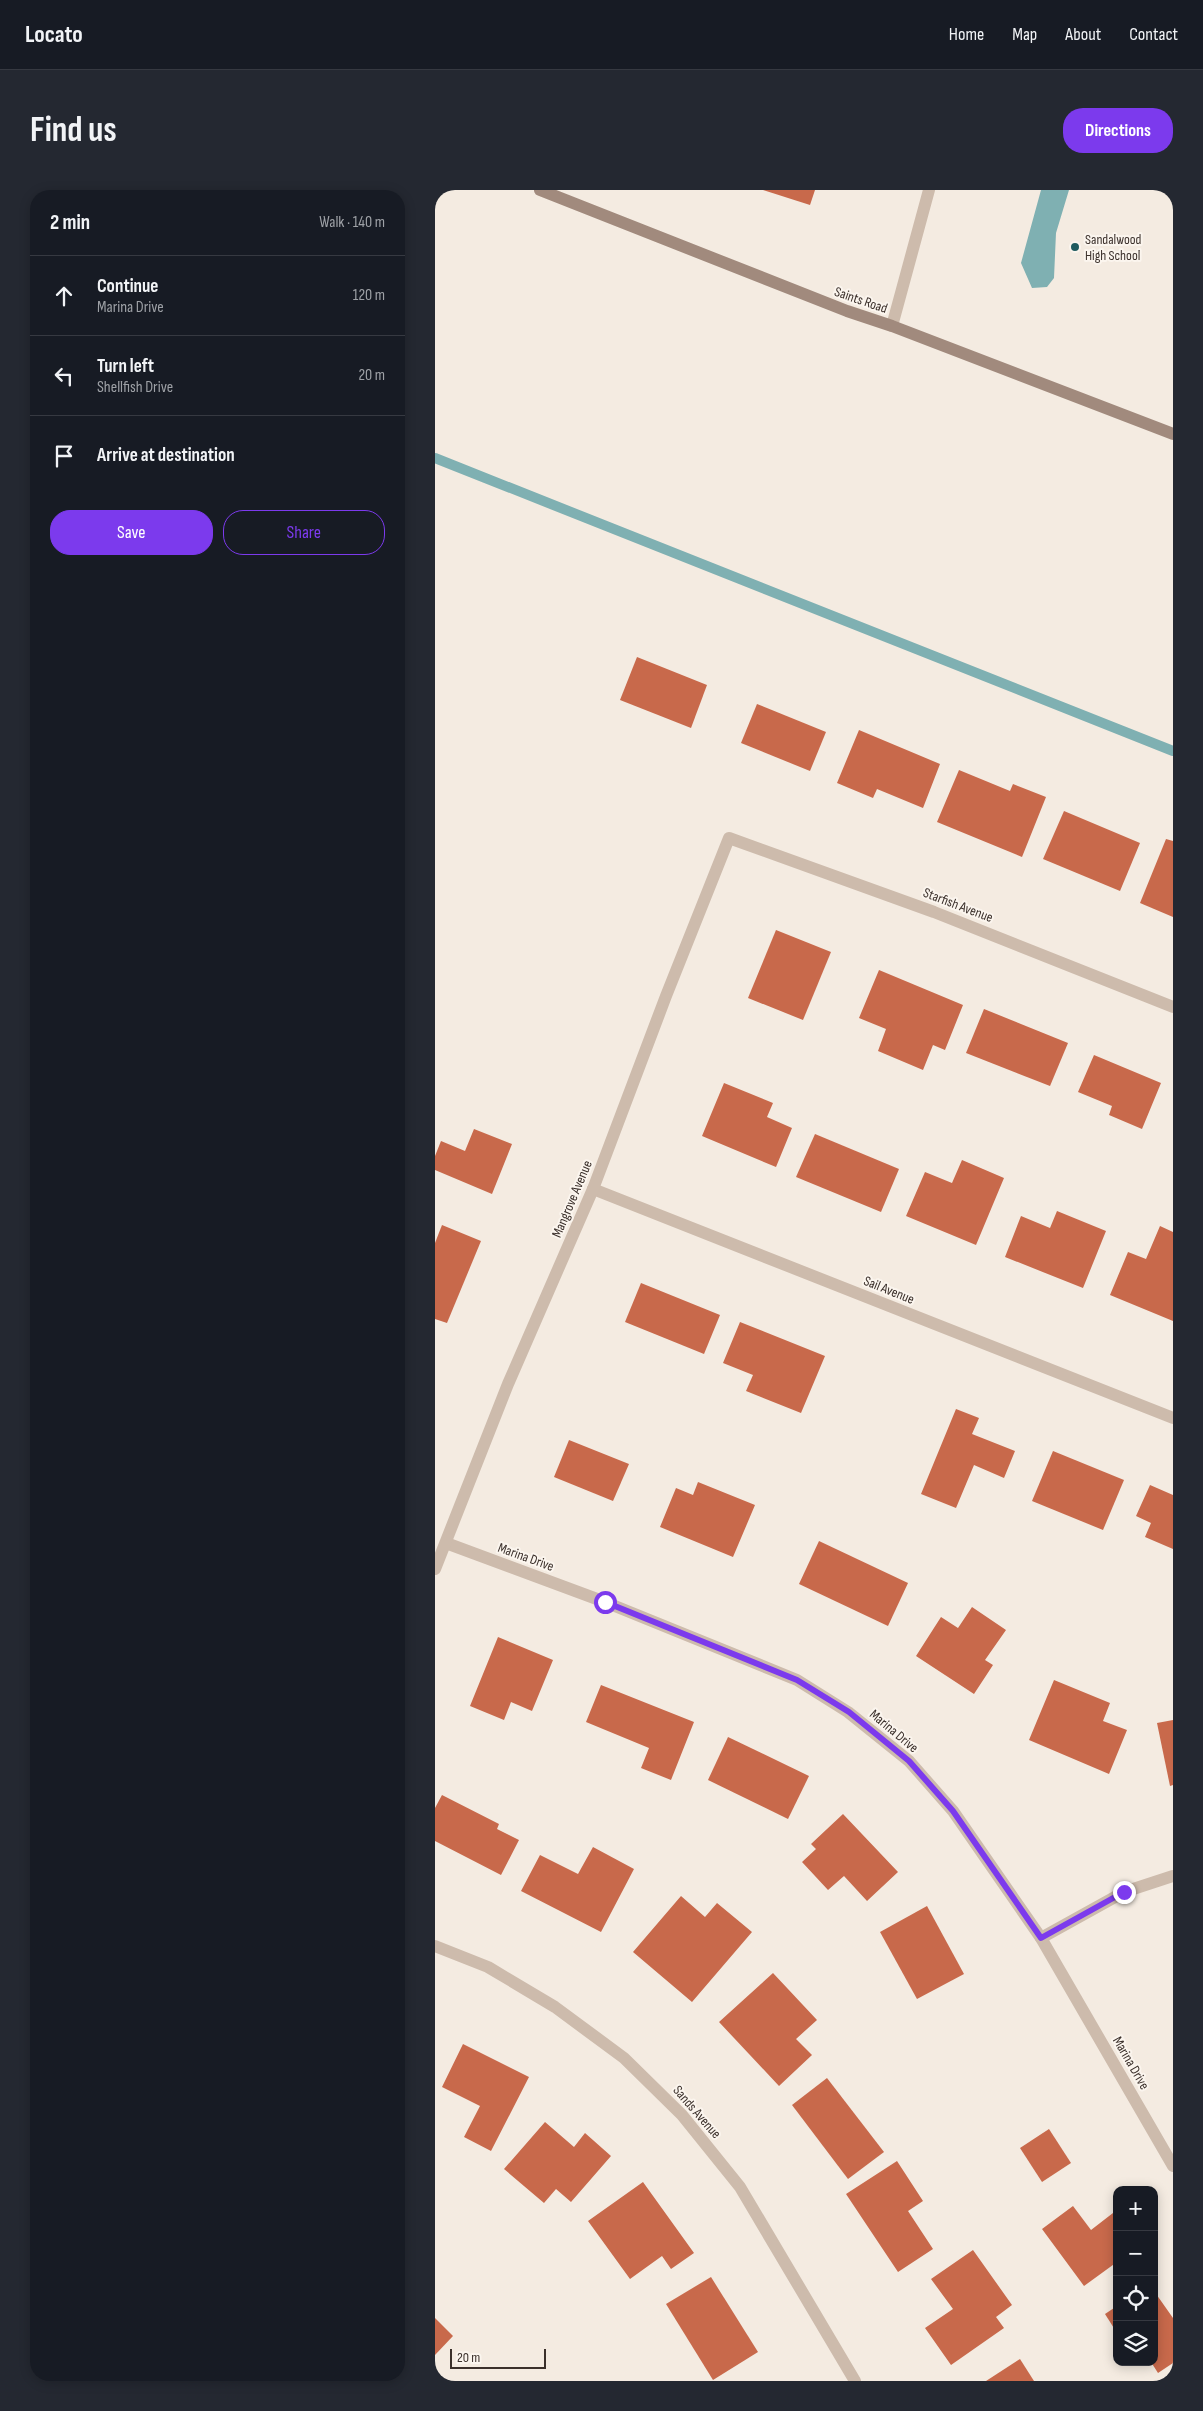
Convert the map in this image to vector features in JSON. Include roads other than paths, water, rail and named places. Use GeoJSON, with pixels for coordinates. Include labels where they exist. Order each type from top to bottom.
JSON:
{"type":"FeatureCollection","features":[{"type":"Feature","properties":{"kind":"street","name":"Saints Road"},"geometry":{"type":"LineString","coordinates":[[540,190],[847,311],[892,326],[1173,434]]}},
{"type":"Feature","properties":{"kind":"street"},"geometry":{"type":"LineString","coordinates":[[892,326],[929,190]]}},
{"type":"Feature","properties":{"kind":"street","name":"Starfish Avenue"},"geometry":{"type":"LineString","coordinates":[[729,838],[934,912],[1173,1006]]}},
{"type":"Feature","properties":{"kind":"street","name":"Mangrove Avenue"},"geometry":{"type":"LineString","coordinates":[[435,1569],[508,1384],[593,1189],[666,996],[729,838]]}},
{"type":"Feature","properties":{"kind":"street","name":"Sail Avenue"},"geometry":{"type":"LineString","coordinates":[[593,1189],[1173,1418]]}},
{"type":"Feature","properties":{"kind":"street","name":"Marina Drive"},"geometry":{"type":"LineString","coordinates":[[446,1543],[605,1602],[797,1680],[849,1712],[909,1761],[953,1811],[1041,1938],[1173,2166]]}},
{"type":"Feature","properties":{"kind":"street"},"geometry":{"type":"LineString","coordinates":[[1041,1938],[1124,1892],[1173,1876]]}},
{"type":"Feature","properties":{"kind":"street","name":"Sands Avenue"},"geometry":{"type":"LineString","coordinates":[[435,1946],[488,1967],[555,2007],[624,2058],[682,2115],[739,2188],[855,2381]]}},
{"type":"Feature","properties":{"kind":"water"},"geometry":{"type":"Polygon","coordinates":[[[1041,190],[1069,190],[1056,233],[1054,278],[1047,287],[1032,288],[1021,263],[1041,190]]]}},
{"type":"Feature","properties":{"kind":"waterway"},"geometry":{"type":"LineString","coordinates":[[435,458],[1173,751]]}},
{"type":"Feature","properties":{"kind":"place","name":"Sandalwood High School"},"geometry":{"type":"Point","coordinates":[1075,247]}}]}
